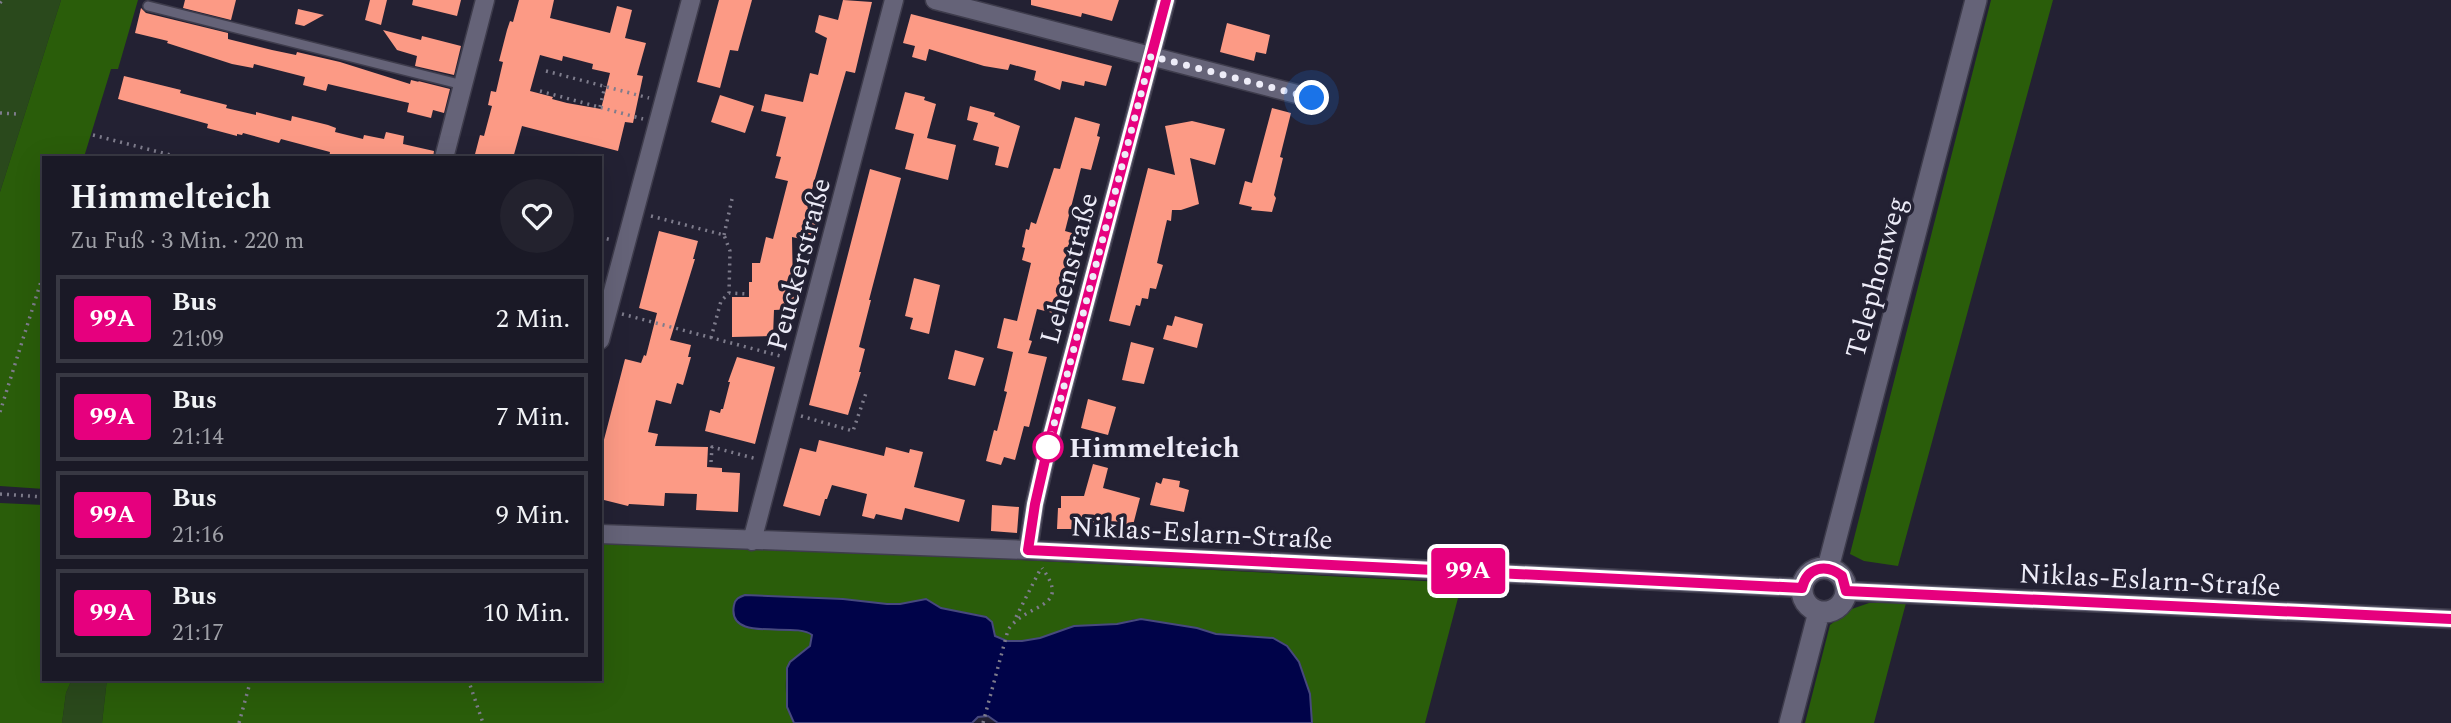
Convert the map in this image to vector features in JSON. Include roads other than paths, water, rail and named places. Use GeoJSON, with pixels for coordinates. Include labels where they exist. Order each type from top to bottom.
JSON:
{"type":"FeatureCollection","features":[{"type":"Feature","properties":{"kind":"street"},"geometry":{"type":"LineString","coordinates":[[445,156],[485,0]]}},
{"type":"Feature","properties":{"kind":"street"},"geometry":{"type":"LineString","coordinates":[[602,333],[691,0]]}},
{"type":"Feature","properties":{"kind":"street","name":"Peuckerstraße"},"geometry":{"type":"LineString","coordinates":[[752,541],[894,0]]}},
{"type":"Feature","properties":{"kind":"street"},"geometry":{"type":"LineString","coordinates":[[935,0],[1312,98]]}},
{"type":"Feature","properties":{"kind":"street","name":"Lehenstraße"},"geometry":{"type":"LineString","coordinates":[[1028,550],[1048,447],[1166,0]]}},
{"type":"Feature","properties":{"kind":"street","name":"Telephonweg"},"geometry":{"type":"LineString","coordinates":[[1828,568],[1976,0]]}},
{"type":"Feature","properties":{"kind":"street","name":"Niklas-Eslarn-Straße"},"geometry":{"type":"LineString","coordinates":[[602,534],[1028,550],[1802,588]]}},
{"type":"Feature","properties":{"kind":"street"},"geometry":{"type":"LineString","coordinates":[[1828,568],[1842,576],[1846,591],[1841,605],[1834,610],[1819,612],[1805,603],[1802,588],[1804,581],[1814,570],[1828,568]]}},
{"type":"Feature","properties":{"kind":"street","name":"Niklas-Eslarn-Straße"},"geometry":{"type":"LineString","coordinates":[[1846,591],[2451,619]]}},
{"type":"Feature","properties":{"kind":"street"},"geometry":{"type":"LineString","coordinates":[[1790,723],[1819,612]]}},
{"type":"Feature","properties":{"kind":"lane"},"geometry":{"type":"LineString","coordinates":[[148,6],[463,85]]}},
{"type":"Feature","properties":{"kind":"place","name":"Himmelteich"},"geometry":{"type":"Point","coordinates":[1048,447]}}]}
